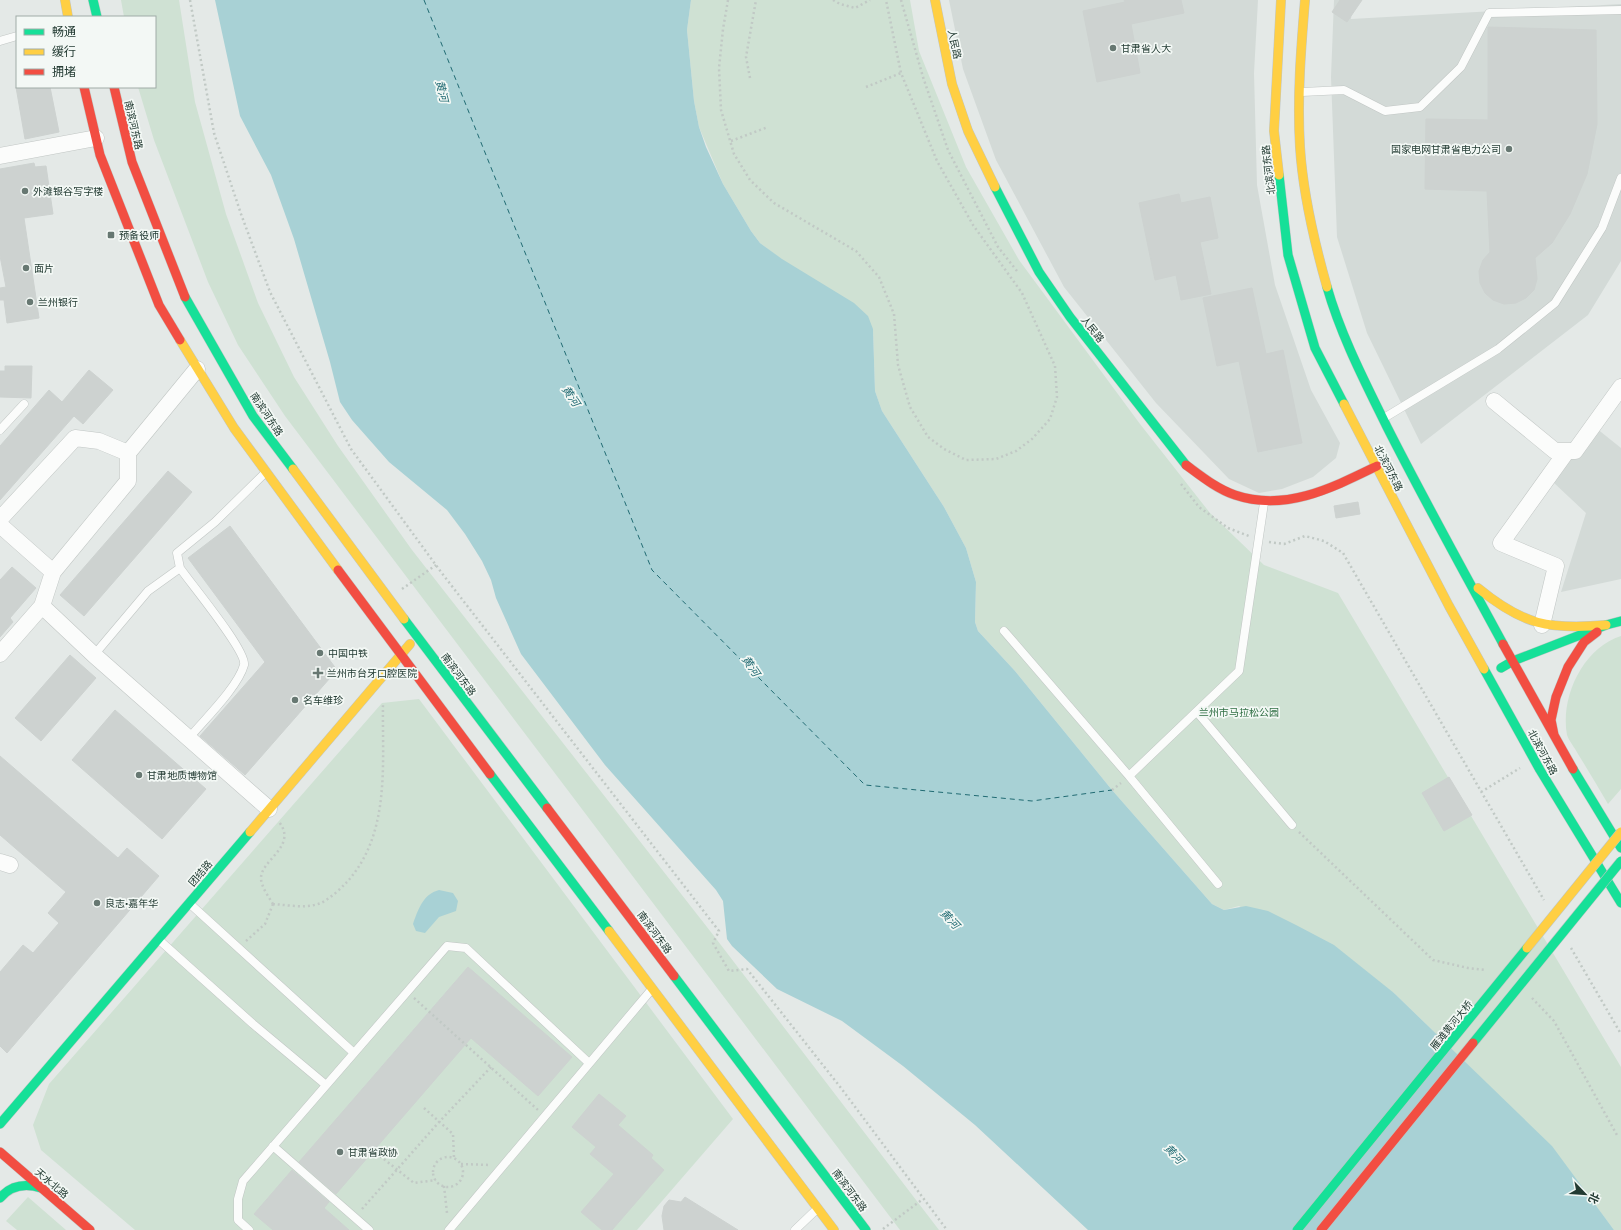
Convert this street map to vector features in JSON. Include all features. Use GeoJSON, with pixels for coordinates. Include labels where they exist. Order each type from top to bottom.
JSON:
{"type":"FeatureCollection","features":[{"type":"Feature","properties":{"kind":"main road"},"geometry":{"type":"LineString","coordinates":[[65,0],[68,16]]}},
{"type":"Feature","properties":{"kind":"main road"},"geometry":{"type":"LineString","coordinates":[[93,0],[94,15]]}},
{"type":"Feature","properties":{"kind":"main road","name":"人民路"},"geometry":{"type":"LineString","coordinates":[[935,0],[952,84],[968,130],[1014,225],[1039,272],[1070,317],[1185,464],[1202,478],[1220,489],[1241,499],[1264,502],[1286,501],[1308,496],[1335,487],[1376,466]]}},
{"type":"Feature","properties":{"kind":"main road","name":"北滨河东路"},"geometry":{"type":"LineString","coordinates":[[1281,0],[1274,131],[1288,255],[1315,348],[1449,606],[1534,759],[1621,902]]}},
{"type":"Feature","properties":{"kind":"main road","name":"北滨河东路"},"geometry":{"type":"LineString","coordinates":[[1305,0],[1300,92],[1300,146],[1304,184],[1313,238],[1332,304],[1361,374],[1413,478],[1555,740],[1621,848]]}},
{"type":"Feature","properties":{"kind":"main road"},"geometry":{"type":"LineString","coordinates":[[84,88],[100,155],[159,305],[234,428],[401,655],[834,1230]]}},
{"type":"Feature","properties":{"kind":"main road","name":"南滨河东路"},"geometry":{"type":"LineString","coordinates":[[114,88],[132,162],[186,300],[253,416],[417,636],[866,1230]]}},
{"type":"Feature","properties":{"kind":"main road"},"geometry":{"type":"LineString","coordinates":[[1469,580],[1504,609],[1534,623],[1564,628],[1606,625]]}},
{"type":"Feature","properties":{"kind":"main road"},"geometry":{"type":"LineString","coordinates":[[1488,676],[1513,661],[1606,625],[1621,621]]}},
{"type":"Feature","properties":{"kind":"main road"},"geometry":{"type":"LineString","coordinates":[[1555,740],[1551,720],[1556,697],[1568,667],[1584,642],[1606,625]]}},
{"type":"Feature","properties":{"kind":"main road","name":"团结路"},"geometry":{"type":"LineString","coordinates":[[0,1124],[417,636]]}},
{"type":"Feature","properties":{"kind":"main road","name":"雁滩黄河大桥"},"geometry":{"type":"LineString","coordinates":[[1297,1230],[1621,832]]}},
{"type":"Feature","properties":{"kind":"main road"},"geometry":{"type":"LineString","coordinates":[[1321,1230],[1621,861]]}},
{"type":"Feature","properties":{"kind":"main road","name":"天水北路"},"geometry":{"type":"LineString","coordinates":[[0,1152],[90,1230]]}},
{"type":"Feature","properties":{"kind":"main road"},"geometry":{"type":"LineString","coordinates":[[0,1198],[10,1189],[17,1186],[33,1185],[41,1188]]}},
{"type":"Feature","properties":{"kind":"street"},"geometry":{"type":"LineString","coordinates":[[0,156],[96,138]]}},
{"type":"Feature","properties":{"kind":"street"},"geometry":{"type":"LineString","coordinates":[[0,654],[42,606],[53,572],[128,481],[128,453],[197,369]]}},
{"type":"Feature","properties":{"kind":"street"},"geometry":{"type":"LineString","coordinates":[[1494,401],[1555,451],[1575,452],[1621,386]]}},
{"type":"Feature","properties":{"kind":"street"},"geometry":{"type":"LineString","coordinates":[[0,519],[75,438],[99,441],[128,453]]}},
{"type":"Feature","properties":{"kind":"street"},"geometry":{"type":"LineString","coordinates":[[1542,625],[1556,566],[1501,543],[1567,451]]}},
{"type":"Feature","properties":{"kind":"street"},"geometry":{"type":"LineString","coordinates":[[0,525],[53,572]]}},
{"type":"Feature","properties":{"kind":"street"},"geometry":{"type":"LineString","coordinates":[[42,606],[94,655],[269,809]]}},
{"type":"Feature","properties":{"kind":"lane"},"geometry":{"type":"LineString","coordinates":[[1300,92],[1344,90],[1385,111],[1420,107],[1461,67],[1489,13],[1621,10]]}},
{"type":"Feature","properties":{"kind":"lane"},"geometry":{"type":"LineString","coordinates":[[0,41],[16,36]]}},
{"type":"Feature","properties":{"kind":"lane"},"geometry":{"type":"LineString","coordinates":[[1383,419],[1498,349],[1555,303],[1602,228],[1621,178]]}},
{"type":"Feature","properties":{"kind":"lane"},"geometry":{"type":"LineString","coordinates":[[0,430],[24,404]]}},
{"type":"Feature","properties":{"kind":"lane"},"geometry":{"type":"LineString","coordinates":[[189,738],[239,678],[244,663],[238,646],[180,568],[177,553],[215,522],[266,472]]}},
{"type":"Feature","properties":{"kind":"lane"},"geometry":{"type":"LineString","coordinates":[[1129,776],[1239,671],[1264,502]]}},
{"type":"Feature","properties":{"kind":"lane"},"geometry":{"type":"LineString","coordinates":[[94,655],[148,591],[180,568]]}},
{"type":"Feature","properties":{"kind":"lane"},"geometry":{"type":"LineString","coordinates":[[1004,631],[1129,776],[1218,884]]}},
{"type":"Feature","properties":{"kind":"lane"},"geometry":{"type":"LineString","coordinates":[[1196,712],[1292,825]]}},
{"type":"Feature","properties":{"kind":"lane"},"geometry":{"type":"LineString","coordinates":[[189,902],[354,1053]]}},
{"type":"Feature","properties":{"kind":"lane"},"geometry":{"type":"LineString","coordinates":[[158,939],[326,1085]]}},
{"type":"Feature","properties":{"kind":"lane"},"geometry":{"type":"LineString","coordinates":[[249,1230],[238,1220],[238,1199],[243,1181],[447,946],[466,948],[590,1063]]}},
{"type":"Feature","properties":{"kind":"lane"},"geometry":{"type":"LineString","coordinates":[[449,1230],[653,989]]}},
{"type":"Feature","properties":{"kind":"lane"},"geometry":{"type":"LineString","coordinates":[[273,1146],[369,1230]]}},
{"type":"Feature","properties":{"kind":"lane"},"geometry":{"type":"LineString","coordinates":[[795,1230],[818,1208]]}},
{"type":"Feature","properties":{"kind":"path"},"geometry":{"type":"LineString","coordinates":[[190,0],[214,133],[241,214],[270,292],[352,449],[441,572],[719,931],[713,943],[729,971],[747,969],[841,1088],[947,1230]]}},
{"type":"Feature","properties":{"kind":"path"},"geometry":{"type":"LineString","coordinates":[[728,0],[719,68],[721,110],[734,154],[750,180],[774,203],[856,252],[879,277],[894,314],[898,365],[910,407],[928,437],[944,449],[966,460],[996,458],[1016,450],[1032,439],[1050,418],[1057,397],[1055,366],[1022,293],[973,225],[937,160],[901,73],[886,0]]}},
{"type":"Feature","properties":{"kind":"path"},"geometry":{"type":"LineString","coordinates":[[750,78],[746,57],[756,0]]}},
{"type":"Feature","properties":{"kind":"path"},"geometry":{"type":"LineString","coordinates":[[833,0],[840,4],[855,8],[870,0]]}},
{"type":"Feature","properties":{"kind":"path"},"geometry":{"type":"LineString","coordinates":[[866,87],[901,73]]}},
{"type":"Feature","properties":{"kind":"path"},"geometry":{"type":"LineString","coordinates":[[731,141],[768,127]]}},
{"type":"Feature","properties":{"kind":"path"},"geometry":{"type":"LineString","coordinates":[[272,904],[303,906],[321,903],[339,890],[364,859],[377,826],[381,804],[383,676]]}},
{"type":"Feature","properties":{"kind":"path"},"geometry":{"type":"LineString","coordinates":[[1481,792],[1534,759]]}},
{"type":"Feature","properties":{"kind":"path"},"geometry":{"type":"LineString","coordinates":[[239,947],[265,924],[272,904],[261,878],[262,871],[272,860],[284,840],[284,828],[269,809]]}},
{"type":"Feature","properties":{"kind":"path"},"geometry":{"type":"LineString","coordinates":[[1292,825],[1433,960],[1468,968],[1491,970]]}},
{"type":"Feature","properties":{"kind":"path"},"geometry":{"type":"LineString","coordinates":[[407,992],[546,1116]]}},
{"type":"Feature","properties":{"kind":"path"},"geometry":{"type":"LineString","coordinates":[[1527,993],[1554,1021],[1618,1137]]}},
{"type":"Feature","properties":{"kind":"path"},"geometry":{"type":"LineString","coordinates":[[355,1217],[440,1122],[491,1068]]}},
{"type":"Feature","properties":{"kind":"path"},"geometry":{"type":"LineString","coordinates":[[424,1108],[453,1134],[454,1158]]}},
{"type":"Feature","properties":{"kind":"path"},"geometry":{"type":"LineString","coordinates":[[380,1156],[414,1183],[436,1180]]}},
{"type":"Feature","properties":{"kind":"path"},"geometry":{"type":"LineString","coordinates":[[444,1157],[454,1158],[461,1164],[463,1174],[461,1179],[454,1186],[444,1186],[436,1180],[434,1171],[437,1162],[444,1157]]}},
{"type":"Feature","properties":{"kind":"path"},"geometry":{"type":"LineString","coordinates":[[461,1164],[490,1165]]}},
{"type":"Feature","properties":{"kind":"path"},"geometry":{"type":"LineString","coordinates":[[444,1186],[447,1213]]}},
{"type":"Feature","properties":{"kind":"path"},"geometry":{"type":"LineString","coordinates":[[881,1230],[923,1199]]}},
{"type":"Feature","properties":{"kind":"shaded area"},"geometry":{"type":"Polygon","coordinates":[[[949,0],[1258,0],[1254,73],[1257,185],[1275,285],[1311,390],[1340,443],[1336,458],[1313,477],[1282,489],[1259,493],[1229,479],[1156,403],[1064,287],[996,160],[963,69],[949,0]]]}},
{"type":"Feature","properties":{"kind":"shaded area"},"geometry":{"type":"Polygon","coordinates":[[[1334,0],[1353,0],[1351,19],[1621,4],[1621,261],[1588,315],[1421,444],[1367,333],[1337,237],[1331,77],[1334,0]]]}},
{"type":"Feature","properties":{"kind":"shaded area"},"geometry":{"type":"Polygon","coordinates":[[[1596,428],[1621,448],[1621,579],[1561,592],[1586,513],[1553,482],[1596,428]]]}},
{"type":"Feature","properties":{"kind":"green space"},"geometry":{"type":"Polygon","coordinates":[[[121,0],[179,0],[195,102],[226,214],[258,303],[294,377],[338,446],[412,550],[714,936],[939,1230],[900,1230],[285,416],[238,345],[208,282],[154,140],[138,88],[156,88],[156,16],[124,16],[121,0]]]}},
{"type":"Feature","properties":{"kind":"green space","name":"兰州市马拉松公园"},"geometry":{"type":"Polygon","coordinates":[[[691,0],[910,0],[919,51],[966,167],[1019,260],[1140,424],[1210,513],[1264,565],[1338,593],[1621,1067],[1621,1230],[1614,1230],[1551,1146],[1394,993],[1239,906],[1224,910],[1212,904],[1112,790],[1015,671],[978,631],[975,622],[976,582],[966,548],[944,507],[882,411],[875,391],[873,329],[760,243],[751,231],[723,184],[699,127],[694,101],[687,30],[691,0]]]}},
{"type":"Feature","properties":{"kind":"green space"},"geometry":{"type":"Polygon","coordinates":[[[1621,636],[1621,789],[1608,804],[1567,735],[1567,705],[1577,676],[1585,663],[1607,642],[1621,636]]]}},
{"type":"Feature","properties":{"kind":"green space"},"geometry":{"type":"Polygon","coordinates":[[[419,699],[733,1119],[637,1230],[135,1230],[41,1150],[33,1125],[49,1084],[382,703],[419,699]]]}},
{"type":"Feature","properties":{"kind":"green space"},"geometry":{"type":"Polygon","coordinates":[[[28,1197],[66,1230],[17,1230],[6,1221],[28,1197]]]}},
{"type":"Feature","properties":{"kind":"water","name":"黄河"},"geometry":{"type":"Polygon","coordinates":[[[215,0],[691,0],[687,30],[694,101],[699,127],[706,147],[723,184],[751,231],[760,243],[782,259],[854,303],[868,316],[873,329],[875,391],[882,411],[944,507],[966,548],[976,582],[975,622],[978,631],[1015,671],[1112,790],[1212,904],[1224,910],[1246,906],[1268,911],[1334,945],[1394,993],[1552,1146],[1614,1230],[1088,1230],[975,1125],[903,1066],[842,1021],[777,989],[732,946],[727,939],[723,901],[716,890],[605,765],[521,654],[496,598],[491,580],[482,561],[465,534],[447,510],[389,462],[352,420],[340,402],[330,362],[294,239],[271,175],[240,116],[215,0]]]}},
{"type":"Feature","properties":{"kind":"water"},"geometry":{"type":"Polygon","coordinates":[[[439,890],[453,893],[458,901],[456,911],[439,917],[425,933],[416,931],[413,924],[422,903],[429,895],[439,890]]]}},
{"type":"Feature","properties":{"kind":"building","name":"甘肃省人大"},"geometry":{"type":"Polygon","coordinates":[[[1124,0],[1181,0],[1184,13],[1131,24],[1140,73],[1097,82],[1083,11],[1125,2],[1124,0]]]}},
{"type":"Feature","properties":{"kind":"building"},"geometry":{"type":"Polygon","coordinates":[[[1340,0],[1362,0],[1347,22],[1332,12],[1340,0]]]}},
{"type":"Feature","properties":{"kind":"building","name":"国家电网甘肃省电力公司"},"geometry":{"type":"Polygon","coordinates":[[[1488,27],[1596,30],[1597,124],[1587,174],[1570,214],[1552,243],[1535,258],[1537,279],[1534,290],[1526,298],[1516,303],[1504,304],[1493,300],[1485,293],[1480,283],[1479,271],[1483,260],[1490,252],[1487,191],[1425,189],[1426,119],[1488,120],[1488,27]]]}},
{"type":"Feature","properties":{"kind":"building"},"geometry":{"type":"Polygon","coordinates":[[[16,88],[50,88],[59,132],[25,139],[16,88]]]}},
{"type":"Feature","properties":{"kind":"building"},"geometry":{"type":"Polygon","coordinates":[[[34,163],[35,167],[46,166],[53,214],[24,218],[39,318],[7,323],[4,300],[0,300],[0,288],[6,287],[0,256],[0,169],[34,163]]]}},
{"type":"Feature","properties":{"kind":"building"},"geometry":{"type":"Polygon","coordinates":[[[1179,194],[1181,203],[1210,197],[1218,238],[1200,242],[1211,294],[1181,300],[1176,275],[1155,280],[1139,203],[1179,194]]]}},
{"type":"Feature","properties":{"kind":"building"},"geometry":{"type":"Polygon","coordinates":[[[1252,288],[1266,354],[1283,350],[1302,443],[1258,452],[1239,361],[1217,366],[1203,298],[1252,288]]]}},
{"type":"Feature","properties":{"kind":"building"},"geometry":{"type":"Polygon","coordinates":[[[5,366],[32,366],[31,398],[0,397],[0,371],[5,371],[5,366]]]}},
{"type":"Feature","properties":{"kind":"building"},"geometry":{"type":"Polygon","coordinates":[[[89,370],[113,390],[83,424],[74,416],[0,500],[0,446],[49,390],[62,402],[89,370]]]}},
{"type":"Feature","properties":{"kind":"building"},"geometry":{"type":"Polygon","coordinates":[[[168,471],[192,492],[84,616],[60,595],[168,471]]]}},
{"type":"Feature","properties":{"kind":"building"},"geometry":{"type":"Polygon","coordinates":[[[1358,502],[1360,514],[1336,518],[1334,506],[1358,502]]]}},
{"type":"Feature","properties":{"kind":"building"},"geometry":{"type":"Polygon","coordinates":[[[230,526],[337,670],[245,775],[200,736],[265,662],[188,558],[230,526]]]}},
{"type":"Feature","properties":{"kind":"building"},"geometry":{"type":"Polygon","coordinates":[[[12,567],[36,588],[10,618],[13,622],[0,637],[0,580],[12,567]]]}},
{"type":"Feature","properties":{"kind":"building"},"geometry":{"type":"Polygon","coordinates":[[[70,655],[96,678],[41,741],[15,718],[70,655]]]}},
{"type":"Feature","properties":{"kind":"building","name":"甘肃地质博物馆"},"geometry":{"type":"Polygon","coordinates":[[[115,710],[206,789],[162,839],[72,760],[115,710]]]}},
{"type":"Feature","properties":{"kind":"building","name":"良志·嘉年华"},"geometry":{"type":"Polygon","coordinates":[[[0,756],[118,858],[127,848],[159,876],[7,1053],[0,1046],[0,972],[23,945],[33,953],[59,923],[48,913],[66,892],[0,835],[0,756]]]}},
{"type":"Feature","properties":{"kind":"building"},"geometry":{"type":"Polygon","coordinates":[[[1449,777],[1472,815],[1444,831],[1422,793],[1449,777]]]}},
{"type":"Feature","properties":{"kind":"building","name":"甘肃省政协"},"geometry":{"type":"Polygon","coordinates":[[[468,967],[572,1057],[538,1096],[471,1038],[336,1194],[299,1162],[468,967]]]}},
{"type":"Feature","properties":{"kind":"building"},"geometry":{"type":"Polygon","coordinates":[[[599,1094],[626,1116],[618,1125],[653,1155],[651,1158],[664,1170],[612,1230],[602,1230],[581,1212],[614,1174],[590,1154],[596,1147],[572,1127],[599,1094]]]}},
{"type":"Feature","properties":{"kind":"building"},"geometry":{"type":"Polygon","coordinates":[[[292,1170],[329,1202],[324,1208],[349,1230],[273,1230],[254,1214],[292,1170]]]}},
{"type":"Feature","properties":{"kind":"building"},"geometry":{"type":"Polygon","coordinates":[[[685,1197],[738,1230],[664,1230],[662,1216],[664,1206],[669,1200],[681,1202],[685,1197]]]}},
{"type":"Feature","properties":{"kind":"ferry route"},"geometry":{"type":"LineString","coordinates":[[424,0],[652,570],[865,785],[1032,801],[1112,790]]}},
{"type":"Feature","properties":{"kind":"traffic: fast"},"geometry":{"type":"LineString","coordinates":[[93,0],[97,16]]}},
{"type":"Feature","properties":{"kind":"traffic: fast"},"geometry":{"type":"LineString","coordinates":[[1279,175],[1288,255],[1315,348],[1344,404]]}},
{"type":"Feature","properties":{"kind":"traffic: fast"},"geometry":{"type":"LineString","coordinates":[[995,187],[1039,272],[1070,317],[1186,465]]}},
{"type":"Feature","properties":{"kind":"traffic: fast"},"geometry":{"type":"LineString","coordinates":[[1327,287],[1346,341],[1387,427],[1503,644]]}},
{"type":"Feature","properties":{"kind":"traffic: fast"},"geometry":{"type":"LineString","coordinates":[[185,297],[253,416],[293,469]]}},
{"type":"Feature","properties":{"kind":"traffic: fast"},"geometry":{"type":"LineString","coordinates":[[404,619],[547,808]]}},
{"type":"Feature","properties":{"kind":"traffic: fast"},"geometry":{"type":"LineString","coordinates":[[1501,668],[1513,661],[1606,625],[1621,621]]}},
{"type":"Feature","properties":{"kind":"traffic: fast"},"geometry":{"type":"LineString","coordinates":[[1484,669],[1540,770],[1621,903]]}},
{"type":"Feature","properties":{"kind":"traffic: fast"},"geometry":{"type":"LineString","coordinates":[[1573,769],[1621,848]]}},
{"type":"Feature","properties":{"kind":"traffic: fast"},"geometry":{"type":"LineString","coordinates":[[490,774],[609,931]]}},
{"type":"Feature","properties":{"kind":"traffic: fast"},"geometry":{"type":"LineString","coordinates":[[0,1124],[250,832]]}},
{"type":"Feature","properties":{"kind":"traffic: fast"},"geometry":{"type":"LineString","coordinates":[[1473,1043],[1621,861]]}},
{"type":"Feature","properties":{"kind":"traffic: fast"},"geometry":{"type":"LineString","coordinates":[[1297,1230],[1527,948]]}},
{"type":"Feature","properties":{"kind":"traffic: fast"},"geometry":{"type":"LineString","coordinates":[[674,976],[866,1230]]}},
{"type":"Feature","properties":{"kind":"traffic: fast"},"geometry":{"type":"LineString","coordinates":[[0,1198],[9,1190],[19,1186],[35,1186],[41,1188]]}},
{"type":"Feature","properties":{"kind":"traffic: slow"},"geometry":{"type":"LineString","coordinates":[[65,0],[68,16]]}},
{"type":"Feature","properties":{"kind":"traffic: slow"},"geometry":{"type":"LineString","coordinates":[[935,0],[952,84],[968,131],[995,187]]}},
{"type":"Feature","properties":{"kind":"traffic: slow"},"geometry":{"type":"LineString","coordinates":[[1279,175],[1274,131],[1281,0]]}},
{"type":"Feature","properties":{"kind":"traffic: slow"},"geometry":{"type":"LineString","coordinates":[[1305,0],[1299,92],[1301,165],[1310,218],[1327,287]]}},
{"type":"Feature","properties":{"kind":"traffic: slow"},"geometry":{"type":"LineString","coordinates":[[180,340],[234,428],[338,570]]}},
{"type":"Feature","properties":{"kind":"traffic: slow"},"geometry":{"type":"LineString","coordinates":[[1344,404],[1449,606],[1484,669]]}},
{"type":"Feature","properties":{"kind":"traffic: slow"},"geometry":{"type":"LineString","coordinates":[[293,469],[404,619]]}},
{"type":"Feature","properties":{"kind":"traffic: slow"},"geometry":{"type":"LineString","coordinates":[[1478,588],[1509,610],[1538,622],[1568,627],[1606,625]]}},
{"type":"Feature","properties":{"kind":"traffic: slow"},"geometry":{"type":"LineString","coordinates":[[250,832],[410,644]]}},
{"type":"Feature","properties":{"kind":"traffic: slow"},"geometry":{"type":"LineString","coordinates":[[1527,948],[1621,832]]}},
{"type":"Feature","properties":{"kind":"traffic: slow"},"geometry":{"type":"LineString","coordinates":[[609,931],[834,1230]]}},
{"type":"Feature","properties":{"kind":"traffic: jam"},"geometry":{"type":"LineString","coordinates":[[84,88],[100,155],[159,305],[180,340]]}},
{"type":"Feature","properties":{"kind":"traffic: jam"},"geometry":{"type":"LineString","coordinates":[[114,88],[132,162],[185,297]]}},
{"type":"Feature","properties":{"kind":"traffic: jam"},"geometry":{"type":"LineString","coordinates":[[1186,465],[1209,482],[1235,495],[1254,500],[1272,501],[1308,495],[1343,482],[1377,466]]}},
{"type":"Feature","properties":{"kind":"traffic: jam"},"geometry":{"type":"LineString","coordinates":[[338,570],[490,774]]}},
{"type":"Feature","properties":{"kind":"traffic: jam"},"geometry":{"type":"LineString","coordinates":[[1554,735],[1551,720],[1556,697],[1568,667],[1584,642],[1597,632]]}},
{"type":"Feature","properties":{"kind":"traffic: jam"},"geometry":{"type":"LineString","coordinates":[[1503,644],[1573,769]]}},
{"type":"Feature","properties":{"kind":"traffic: jam"},"geometry":{"type":"LineString","coordinates":[[547,808],[674,976]]}},
{"type":"Feature","properties":{"kind":"traffic: jam"},"geometry":{"type":"LineString","coordinates":[[1321,1230],[1473,1043]]}},
{"type":"Feature","properties":{"kind":"traffic: jam"},"geometry":{"type":"LineString","coordinates":[[0,1152],[90,1230]]}},
{"type":"Feature","properties":{"kind":"place","name":"甘肃省人大"},"geometry":{"type":"Point","coordinates":[1113,48]}},
{"type":"Feature","properties":{"kind":"place","name":"国家电网甘肃省电力公司"},"geometry":{"type":"Point","coordinates":[1509,149]}},
{"type":"Feature","properties":{"kind":"place","name":"外滩银谷写字楼"},"geometry":{"type":"Point","coordinates":[25,191]}},
{"type":"Feature","properties":{"kind":"place","name":"预备役师"},"geometry":{"type":"Point","coordinates":[111,235]}},
{"type":"Feature","properties":{"kind":"place","name":"面片"},"geometry":{"type":"Point","coordinates":[26,268]}},
{"type":"Feature","properties":{"kind":"place","name":"兰州银行"},"geometry":{"type":"Point","coordinates":[30,302]}},
{"type":"Feature","properties":{"kind":"place","name":"中国中铁"},"geometry":{"type":"Point","coordinates":[320,653]}},
{"type":"Feature","properties":{"kind":"place","name":"兰州市台牙口腔医院"},"geometry":{"type":"Point","coordinates":[318,673]}},
{"type":"Feature","properties":{"kind":"place","name":"名车维珍"},"geometry":{"type":"Point","coordinates":[295,700]}},
{"type":"Feature","properties":{"kind":"place","name":"甘肃地质博物馆"},"geometry":{"type":"Point","coordinates":[139,775]}},
{"type":"Feature","properties":{"kind":"place","name":"良志·嘉年华"},"geometry":{"type":"Point","coordinates":[97,903]}},
{"type":"Feature","properties":{"kind":"place","name":"甘肃省政协"},"geometry":{"type":"Point","coordinates":[340,1152]}}]}
